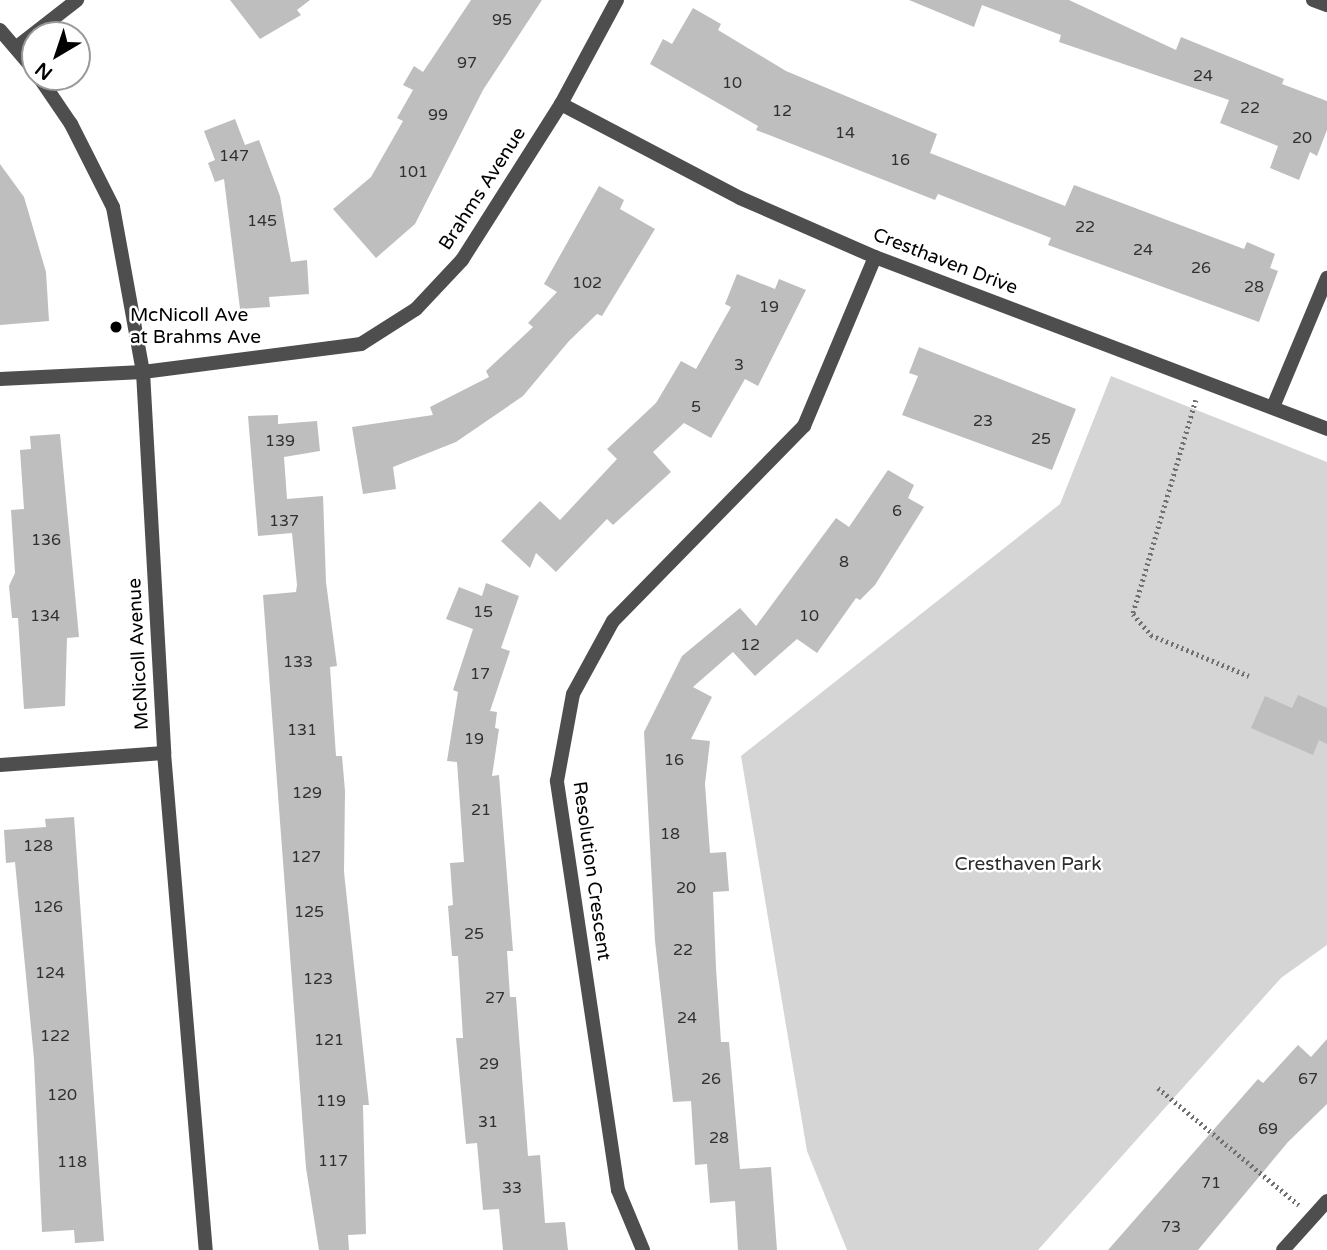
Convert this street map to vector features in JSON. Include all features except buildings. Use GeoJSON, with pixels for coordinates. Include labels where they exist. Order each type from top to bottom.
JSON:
{"type":"FeatureCollection","features":[{"type":"Feature","properties":{"kind":"street"},"geometry":{"type":"LineString","coordinates":[[18,46],[77,0]]}},
{"type":"Feature","properties":{"kind":"street","name":"Brahms Avenue"},"geometry":{"type":"LineString","coordinates":[[0,379],[143,372],[361,344],[405,316],[462,260],[561,104],[617,0]]}},
{"type":"Feature","properties":{"kind":"street"},"geometry":{"type":"LineString","coordinates":[[1313,0],[1327,5]]}},
{"type":"Feature","properties":{"kind":"street"},"geometry":{"type":"LineString","coordinates":[[0,30],[21,50]]}},
{"type":"Feature","properties":{"kind":"street","name":"McNicoll Avenue"},"geometry":{"type":"LineString","coordinates":[[49,91],[71,124],[113,207],[143,372],[164,753],[206,1250]]}},
{"type":"Feature","properties":{"kind":"street","name":"Cresthaven Drive"},"geometry":{"type":"LineString","coordinates":[[561,104],[740,198],[875,257],[1203,379],[1327,429]]}},
{"type":"Feature","properties":{"kind":"street","name":"Resolution Crescent"},"geometry":{"type":"LineString","coordinates":[[643,1250],[618,1190],[557,780],[572,694],[613,621],[804,426],[875,257]]}},
{"type":"Feature","properties":{"kind":"street"},"geometry":{"type":"LineString","coordinates":[[1273,407],[1327,278]]}},
{"type":"Feature","properties":{"kind":"street"},"geometry":{"type":"LineString","coordinates":[[0,765],[164,753]]}},
{"type":"Feature","properties":{"kind":"street"},"geometry":{"type":"LineString","coordinates":[[1283,1250],[1327,1201]]}},
{"type":"Feature","properties":{"kind":"path"},"geometry":{"type":"LineString","coordinates":[[1203,379],[1132,608],[1139,625],[1151,635],[1249,676]]}},
{"type":"Feature","properties":{"kind":"path"},"geometry":{"type":"LineString","coordinates":[[1158,1088],[1313,1217]]}},
{"type":"Feature","properties":{"kind":"green space","name":"Cresthaven Park"},"geometry":{"type":"Polygon","coordinates":[[[1111,376],[1327,462],[1327,945],[1281,978],[1038,1250],[847,1250],[807,1151],[741,756],[1060,504],[1111,376]]]}},
{"type":"Feature","properties":{"kind":"place","name":"McNicoll Ave at Brahms Ave"},"geometry":{"type":"Point","coordinates":[116,327]}}]}
